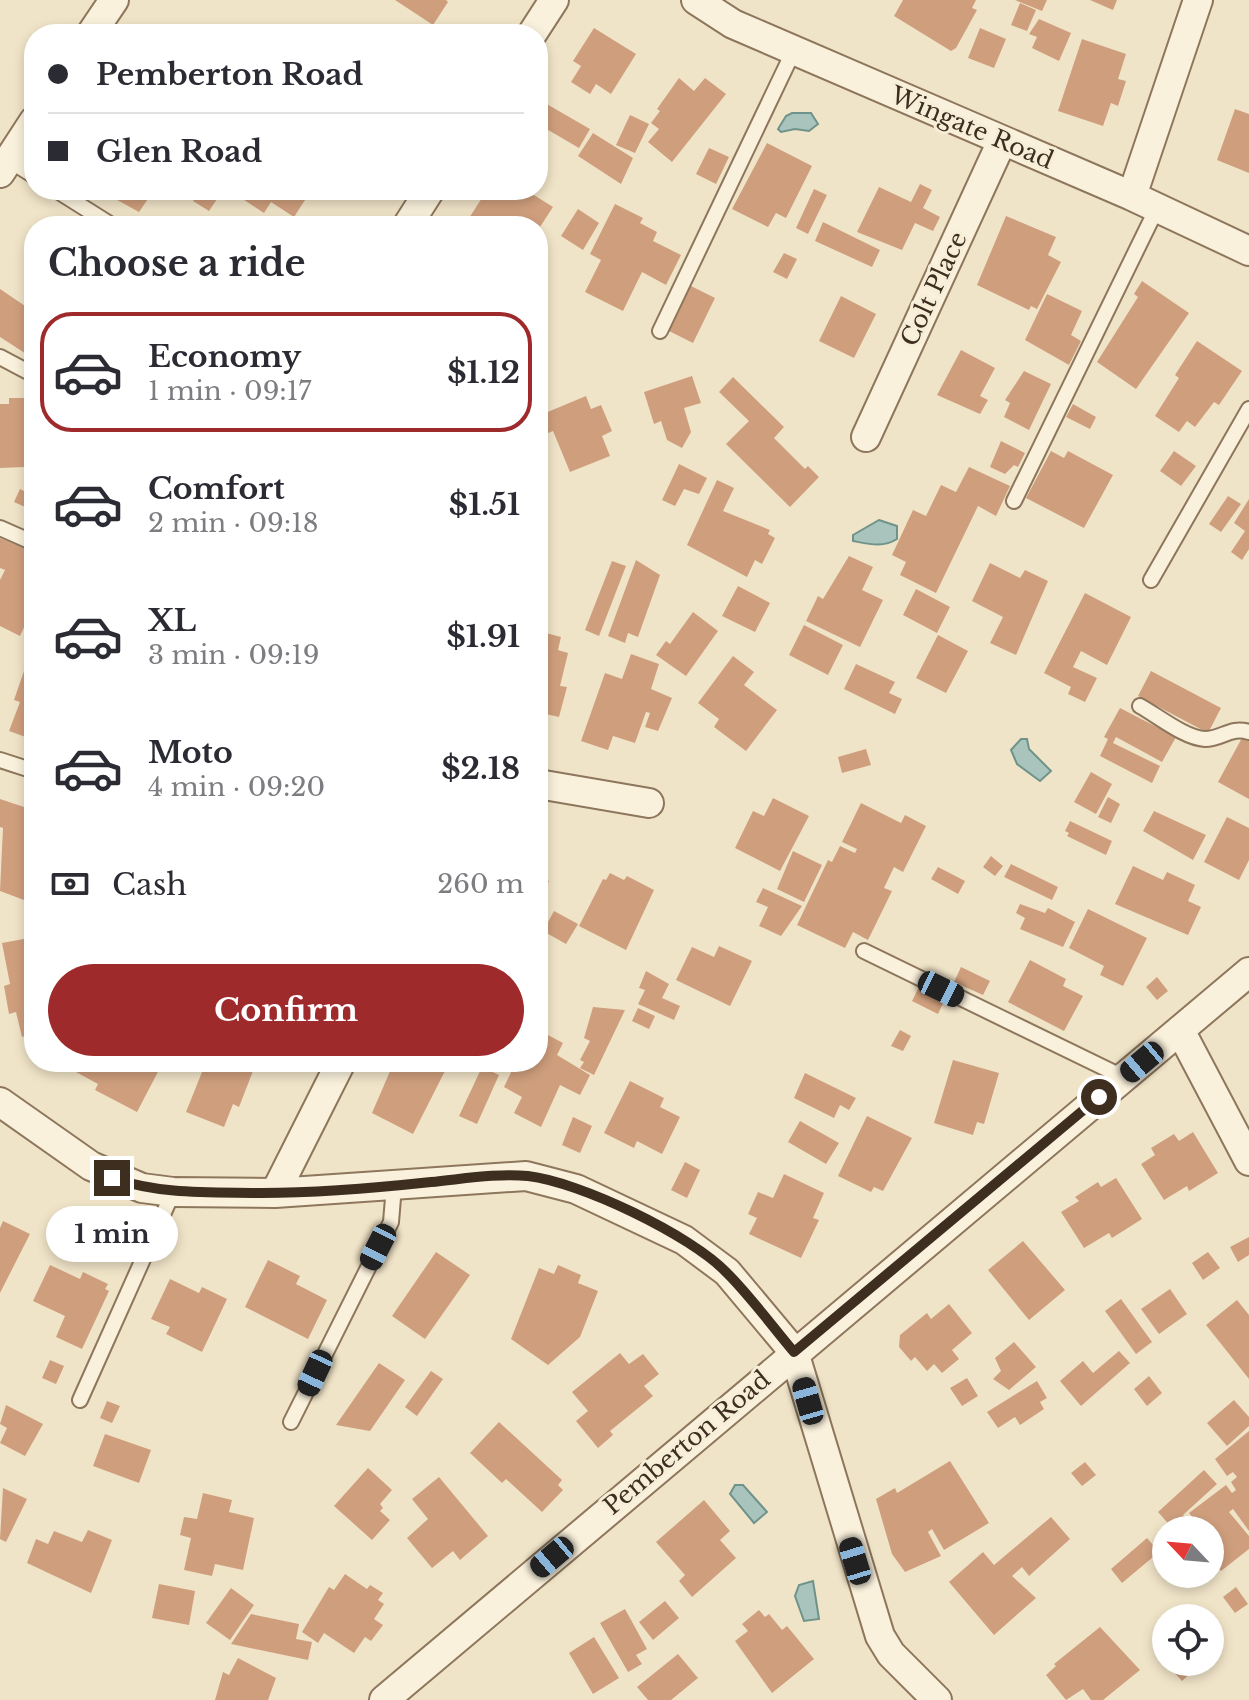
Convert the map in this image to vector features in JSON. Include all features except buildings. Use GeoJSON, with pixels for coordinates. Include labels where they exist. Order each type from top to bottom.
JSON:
{"type":"FeatureCollection","features":[{"type":"Feature","properties":{"kind":"street"},"geometry":{"type":"LineString","coordinates":[[98,24],[114,0]]}},
{"type":"Feature","properties":{"kind":"street"},"geometry":{"type":"LineString","coordinates":[[538,24],[554,0]]}},
{"type":"Feature","properties":{"kind":"street","name":"Wingate Road"},"geometry":{"type":"LineString","coordinates":[[696,0],[733,24],[1145,202],[1249,251]]}},
{"type":"Feature","properties":{"kind":"street"},"geometry":{"type":"LineString","coordinates":[[1145,202],[1198,0]]}},
{"type":"Feature","properties":{"kind":"street"},"geometry":{"type":"LineString","coordinates":[[4,166],[24,136]]}},
{"type":"Feature","properties":{"kind":"street","name":"Colt Place"},"geometry":{"type":"LineString","coordinates":[[866,437],[1002,141]]}},
{"type":"Feature","properties":{"kind":"street"},"geometry":{"type":"LineString","coordinates":[[548,786],[649,803]]}},
{"type":"Feature","properties":{"kind":"street","name":"Pemberton Road"},"geometry":{"type":"LineString","coordinates":[[384,1700],[1249,972]]}},
{"type":"Feature","properties":{"kind":"street"},"geometry":{"type":"LineString","coordinates":[[1180,1030],[1249,1161]]}},
{"type":"Feature","properties":{"kind":"street"},"geometry":{"type":"LineString","coordinates":[[275,1193],[336,1072]]}},
{"type":"Feature","properties":{"kind":"street"},"geometry":{"type":"LineString","coordinates":[[0,1102],[112,1178],[142,1188],[173,1192],[275,1193],[526,1176],[576,1189],[642,1218],[706,1255],[727,1272],[794,1352],[875,1626],[891,1654],[937,1700]]}},
{"type":"Feature","properties":{"kind":"lane"},"geometry":{"type":"LineString","coordinates":[[660,331],[794,50]]}},
{"type":"Feature","properties":{"kind":"lane"},"geometry":{"type":"LineString","coordinates":[[4,166],[24,173]]}},
{"type":"Feature","properties":{"kind":"lane"},"geometry":{"type":"LineString","coordinates":[[72,200],[97,216]]}},
{"type":"Feature","properties":{"kind":"lane"},"geometry":{"type":"LineString","coordinates":[[1014,501],[1145,202]]}},
{"type":"Feature","properties":{"kind":"lane"},"geometry":{"type":"LineString","coordinates":[[0,357],[24,370]]}},
{"type":"Feature","properties":{"kind":"lane"},"geometry":{"type":"LineString","coordinates":[[1151,580],[1249,409]]}},
{"type":"Feature","properties":{"kind":"lane"},"geometry":{"type":"LineString","coordinates":[[0,528],[24,539]]}},
{"type":"Feature","properties":{"kind":"lane"},"geometry":{"type":"LineString","coordinates":[[1140,706],[1205,739],[1235,729],[1249,732]]}},
{"type":"Feature","properties":{"kind":"lane"},"geometry":{"type":"LineString","coordinates":[[0,760],[24,768]]}},
{"type":"Feature","properties":{"kind":"lane"},"geometry":{"type":"LineString","coordinates":[[864,951],[1123,1077]]}},
{"type":"Feature","properties":{"kind":"lane"},"geometry":{"type":"LineString","coordinates":[[291,1422],[391,1222],[394,1186]]}},
{"type":"Feature","properties":{"kind":"lane"},"geometry":{"type":"LineString","coordinates":[[80,1400],[173,1192]]}},
{"type":"Feature","properties":{"kind":"water"},"geometry":{"type":"Polygon","coordinates":[[[811,113],[818,124],[809,131],[795,129],[781,132],[778,129],[786,116],[811,113]]]}},
{"type":"Feature","properties":{"kind":"water"},"geometry":{"type":"Polygon","coordinates":[[[879,520],[897,526],[897,539],[881,544],[853,541],[853,535],[879,520]]]}},
{"type":"Feature","properties":{"kind":"water"},"geometry":{"type":"Polygon","coordinates":[[[1021,739],[1027,739],[1029,749],[1051,771],[1040,781],[1017,764],[1011,750],[1021,739]]]}},
{"type":"Feature","properties":{"kind":"water"},"geometry":{"type":"Polygon","coordinates":[[[735,1485],[743,1485],[767,1512],[754,1523],[730,1494],[735,1485]]]}},
{"type":"Feature","properties":{"kind":"water"},"geometry":{"type":"Polygon","coordinates":[[[813,1581],[819,1619],[804,1621],[795,1596],[799,1585],[813,1581]]]}},
{"type":"Feature","properties":{"kind":"route"},"geometry":{"type":"LineString","coordinates":[[112,1178],[142,1188],[224,1193],[343,1191],[491,1176],[526,1176],[548,1180],[642,1218],[706,1255],[727,1272],[794,1352],[1099,1097]]}}]}
